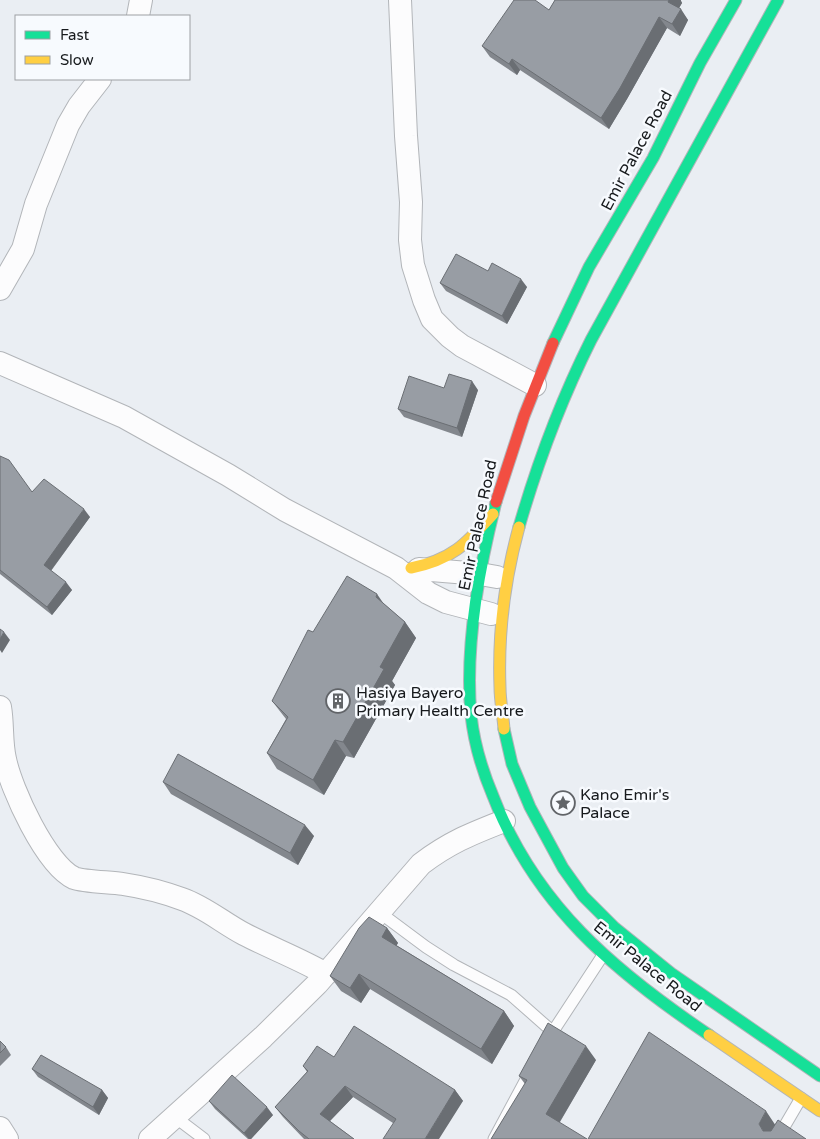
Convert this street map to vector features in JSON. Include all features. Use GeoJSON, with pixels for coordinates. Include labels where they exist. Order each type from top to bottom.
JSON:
{"type":"FeatureCollection","features":[{"type":"Feature","properties":{"kind":"main road","name":"Emir Palace Road"},"geometry":{"type":"LineString","coordinates":[[736,0],[700,62],[654,156],[590,265],[547,354],[512,446],[480,574],[471,662],[471,703],[475,742],[488,782],[504,821],[522,856],[549,897],[573,925],[603,955],[690,1022],[820,1111]]}},
{"type":"Feature","properties":{"kind":"main road","name":"Emir Palace Road"},"geometry":{"type":"LineString","coordinates":[[778,0],[570,378],[541,454],[513,552],[503,616],[501,691],[506,737],[518,780],[533,817],[557,858],[586,900],[618,931],[647,955],[700,994],[819,1074]]}},
{"type":"Feature","properties":{"kind":"main road"},"geometry":{"type":"LineString","coordinates":[[404,568],[431,564],[452,555],[466,544],[494,513]]}},
{"type":"Feature","properties":{"kind":"street"},"geometry":{"type":"LineString","coordinates":[[138,15],[141,0]]}},
{"type":"Feature","properties":{"kind":"street"},"geometry":{"type":"LineString","coordinates":[[400,0],[411,202],[410,240],[413,265],[424,300],[432,319],[456,342],[535,385]]}},
{"type":"Feature","properties":{"kind":"street"},"geometry":{"type":"LineString","coordinates":[[0,289],[22,248],[36,204],[68,125],[79,106],[99,80]]}},
{"type":"Feature","properties":{"kind":"street"},"geometry":{"type":"LineString","coordinates":[[0,363],[124,417],[228,475],[285,510],[404,568],[428,593],[446,602],[476,611],[503,616]]}},
{"type":"Feature","properties":{"kind":"street"},"geometry":{"type":"LineString","coordinates":[[404,568],[480,574],[508,580]]}},
{"type":"Feature","properties":{"kind":"street"},"geometry":{"type":"LineString","coordinates":[[0,707],[1,740],[5,761],[12,781],[37,836],[68,873],[75,878],[125,884],[184,899],[244,934],[326,974]]}},
{"type":"Feature","properties":{"kind":"street"},"geometry":{"type":"LineString","coordinates":[[150,1139],[263,1037],[326,974],[421,864],[464,836],[504,821]]}},
{"type":"Feature","properties":{"kind":"street"},"geometry":{"type":"LineString","coordinates":[[801,1098],[819,1074]]}},
{"type":"Feature","properties":{"kind":"street"},"geometry":{"type":"LineString","coordinates":[[0,1128],[7,1139]]}},
{"type":"Feature","properties":{"kind":"lane"},"geometry":{"type":"LineString","coordinates":[[380,912],[426,947],[454,965],[511,995],[553,1032]]}},
{"type":"Feature","properties":{"kind":"lane"},"geometry":{"type":"LineString","coordinates":[[543,1048],[603,955]]}},
{"type":"Feature","properties":{"kind":"lane"},"geometry":{"type":"LineString","coordinates":[[494,1139],[534,1064]]}},
{"type":"Feature","properties":{"kind":"lane"},"geometry":{"type":"LineString","coordinates":[[777,1139],[801,1098]]}},
{"type":"Feature","properties":{"kind":"lane"},"geometry":{"type":"LineString","coordinates":[[174,1117],[204,1139]]}},
{"type":"Feature","properties":{"kind":"building"},"geometry":{"type":"Polygon","coordinates":[[[514,0],[535,0],[549,10],[555,0],[669,0],[668,2],[681,9],[672,24],[659,17],[620,88],[601,118],[512,59],[509,64],[482,46],[514,0]]]}},
{"type":"Feature","properties":{"kind":"building"},"geometry":{"type":"Polygon","coordinates":[[[456,254],[488,271],[492,263],[521,279],[502,316],[440,283],[456,254]]]}},
{"type":"Feature","properties":{"kind":"building"},"geometry":{"type":"Polygon","coordinates":[[[449,374],[472,381],[457,428],[398,409],[409,376],[444,388],[449,374]]]}},
{"type":"Feature","properties":{"kind":"building"},"geometry":{"type":"Polygon","coordinates":[[[0,456],[9,460],[32,492],[44,479],[84,509],[44,565],[66,582],[47,607],[0,570],[0,456]]]}},
{"type":"Feature","properties":{"kind":"building"},"geometry":{"type":"Polygon","coordinates":[[[347,576],[377,594],[376,597],[405,622],[380,667],[384,669],[343,742],[335,740],[313,780],[267,753],[288,717],[272,701],[308,630],[313,632],[347,576]]]}},
{"type":"Feature","properties":{"kind":"building"},"geometry":{"type":"Polygon","coordinates":[[[0,629],[4,632],[0,639],[0,629]]]}},
{"type":"Feature","properties":{"kind":"building"},"geometry":{"type":"Polygon","coordinates":[[[178,754],[305,825],[290,853],[163,782],[178,754]]]}},
{"type":"Feature","properties":{"kind":"building"},"geometry":{"type":"Polygon","coordinates":[[[369,917],[387,928],[382,937],[504,1011],[481,1049],[359,974],[350,988],[330,976],[359,928],[369,917]]]}},
{"type":"Feature","properties":{"kind":"building"},"geometry":{"type":"Polygon","coordinates":[[[548,1023],[586,1046],[546,1114],[587,1139],[491,1139],[527,1080],[519,1076],[548,1023]]]}},
{"type":"Feature","properties":{"kind":"building"},"geometry":{"type":"Polygon","coordinates":[[[354,1026],[455,1090],[425,1139],[383,1139],[396,1119],[345,1086],[320,1114],[354,1139],[309,1139],[275,1107],[308,1071],[303,1066],[317,1046],[334,1057],[354,1026]]]}},
{"type":"Feature","properties":{"kind":"building"},"geometry":{"type":"Polygon","coordinates":[[[649,1032],[766,1111],[759,1124],[763,1131],[771,1131],[778,1120],[806,1139],[588,1139],[649,1032]]]}},
{"type":"Feature","properties":{"kind":"building"},"geometry":{"type":"Polygon","coordinates":[[[0,1041],[6,1047],[0,1053],[0,1041]]]}},
{"type":"Feature","properties":{"kind":"building"},"geometry":{"type":"Polygon","coordinates":[[[41,1055],[102,1090],[93,1107],[32,1069],[41,1055]]]}},
{"type":"Feature","properties":{"kind":"building"},"geometry":{"type":"Polygon","coordinates":[[[232,1075],[267,1107],[244,1133],[209,1101],[232,1075]]]}},
{"type":"Feature","properties":{"kind":"traffic: fast"},"geometry":{"type":"LineString","coordinates":[[553,343],[589,267],[653,158],[700,63],[736,0]]}},
{"type":"Feature","properties":{"kind":"traffic: fast"},"geometry":{"type":"LineString","coordinates":[[519,527],[550,432],[591,340],[778,0]]}},
{"type":"Feature","properties":{"kind":"traffic: fast"},"geometry":{"type":"LineString","coordinates":[[496,502],[479,581],[470,663],[472,725],[479,756],[489,786],[510,835],[531,870],[555,903],[610,960],[641,986],[709,1035]]}},
{"type":"Feature","properties":{"kind":"traffic: fast"},"geometry":{"type":"LineString","coordinates":[[504,729],[512,764],[530,807],[563,868],[583,896],[614,927],[671,973],[820,1076]]}},
{"type":"Feature","properties":{"kind":"traffic: slow"},"geometry":{"type":"LineString","coordinates":[[411,568],[425,565],[448,555],[475,534],[493,514]]}},
{"type":"Feature","properties":{"kind":"traffic: slow"},"geometry":{"type":"LineString","coordinates":[[504,729],[500,692],[501,627],[506,586],[519,527]]}},
{"type":"Feature","properties":{"kind":"traffic: slow"},"geometry":{"type":"LineString","coordinates":[[709,1035],[820,1111]]}},
{"type":"Feature","properties":{"kind":"traffic: jam"},"geometry":{"type":"LineString","coordinates":[[496,502],[524,416],[553,343]]}},
{"type":"Feature","properties":{"kind":"place","name":"Hasiya Bayero Primary Health Centre"},"geometry":{"type":"Point","coordinates":[338,701]}},
{"type":"Feature","properties":{"kind":"place","name":"Kano Emir's Palace"},"geometry":{"type":"Point","coordinates":[563,803]}}]}
